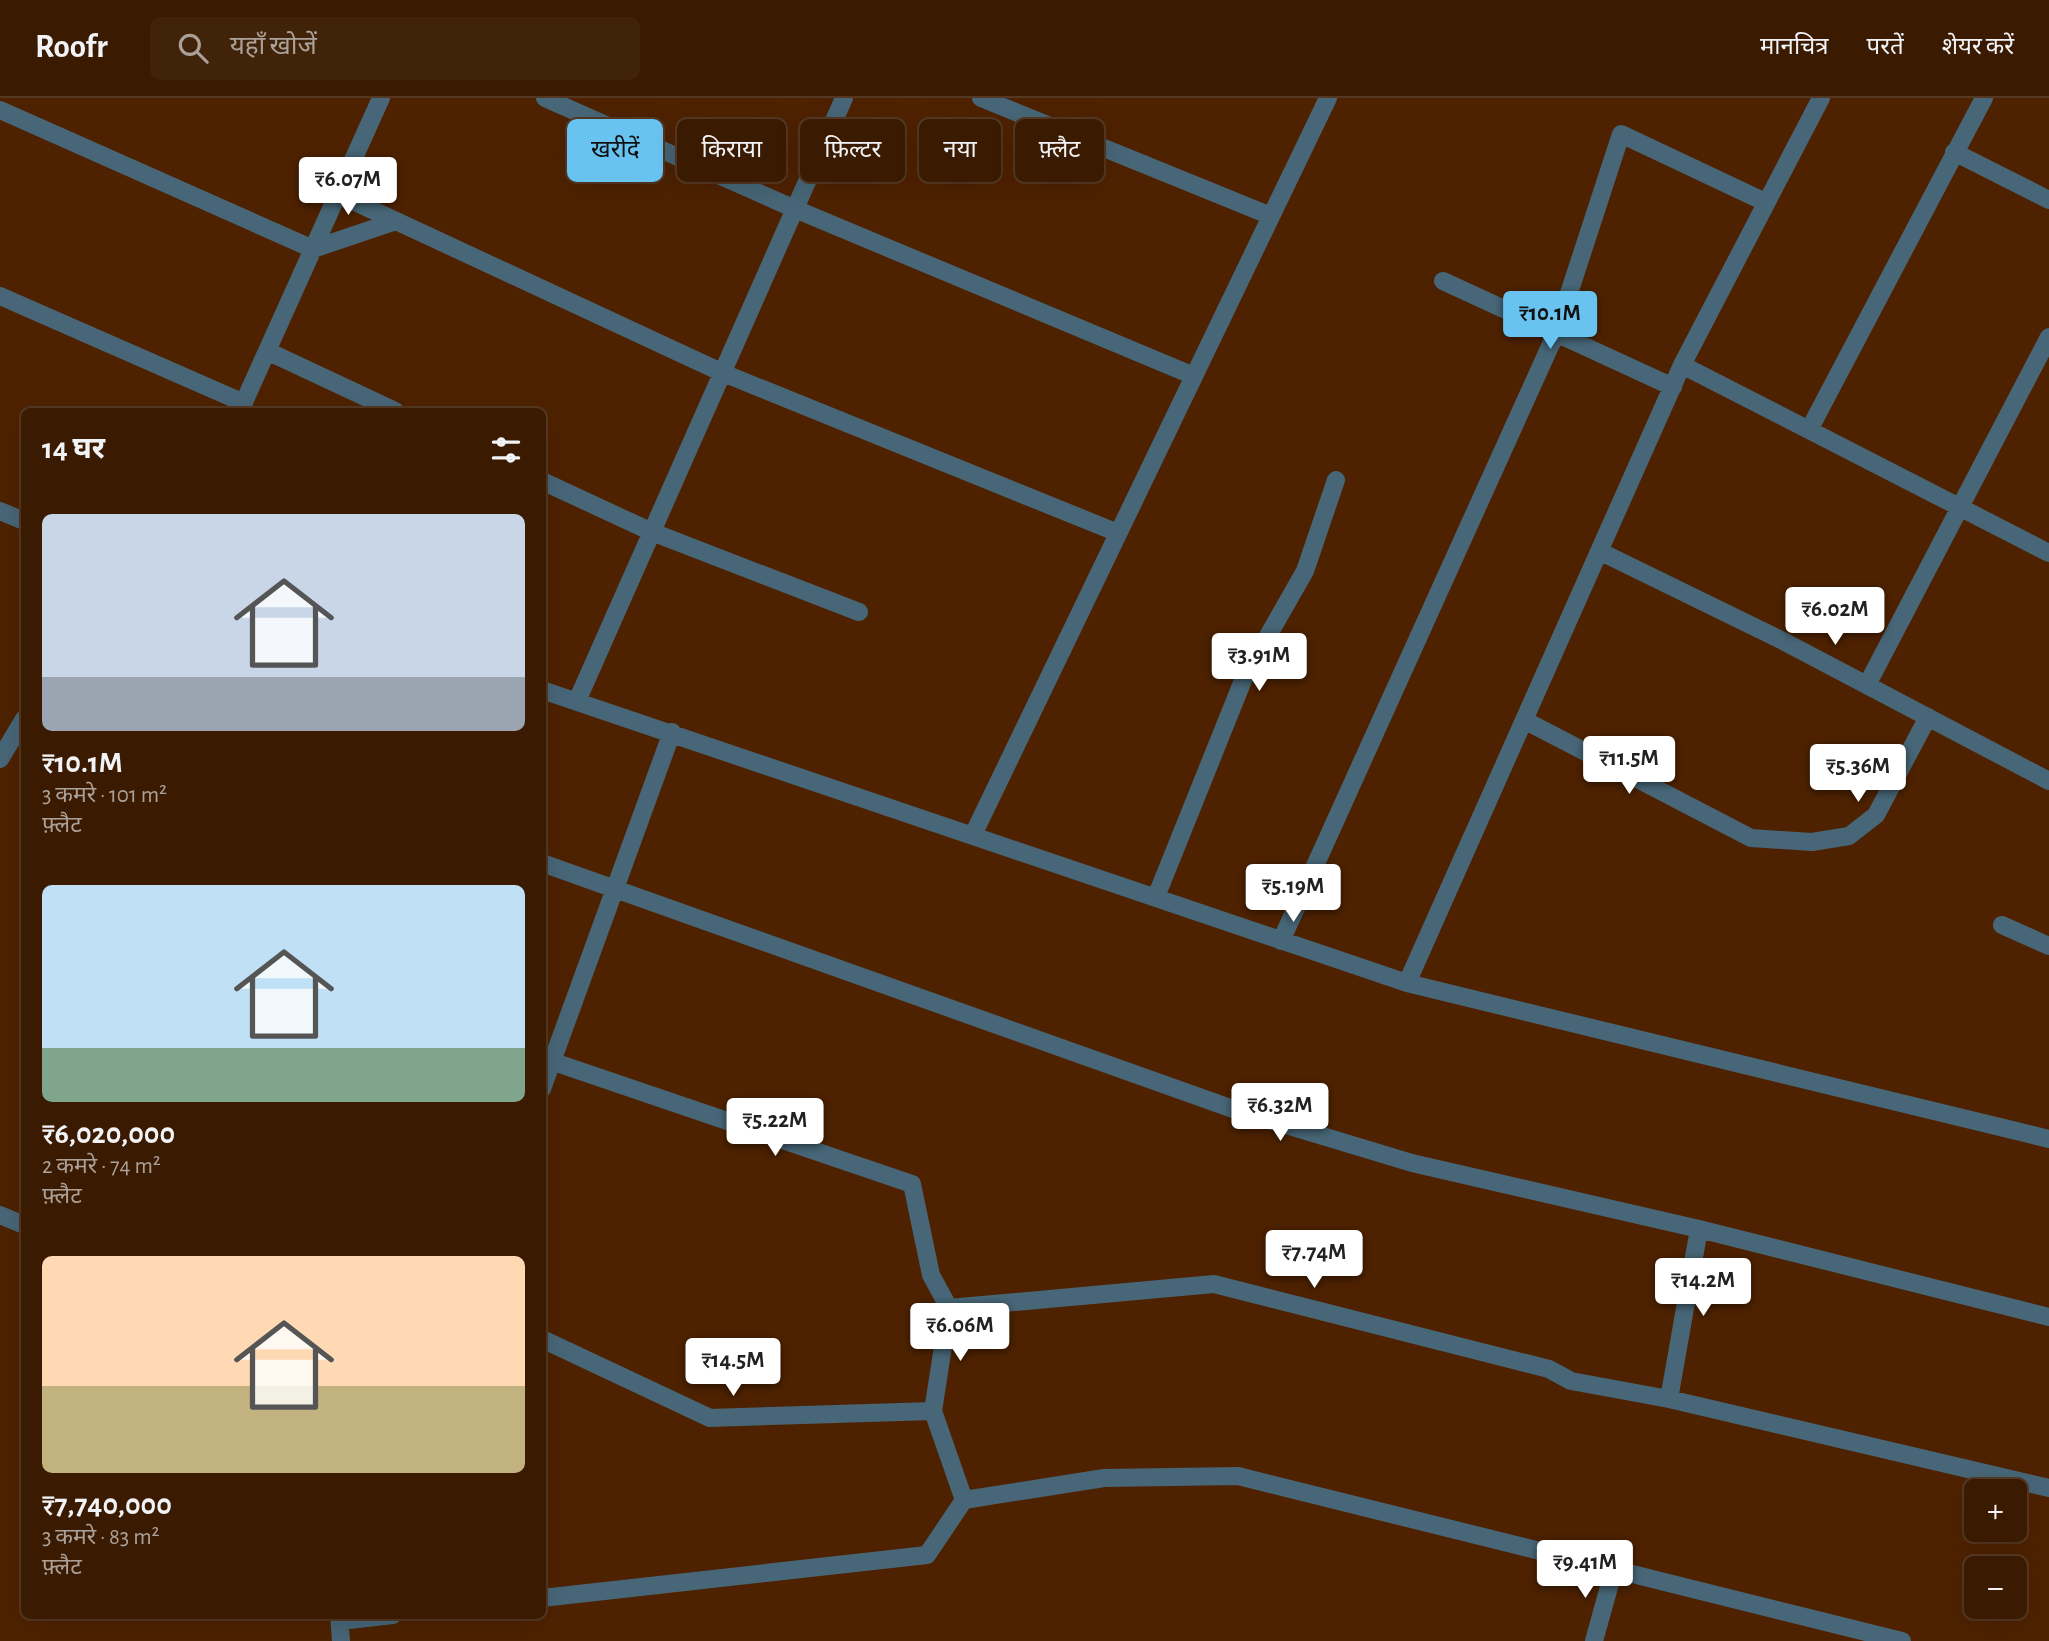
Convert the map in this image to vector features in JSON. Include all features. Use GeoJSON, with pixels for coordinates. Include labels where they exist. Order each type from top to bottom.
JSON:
{"type":"FeatureCollection","features":[{"type":"Feature","properties":{"kind":"street"},"geometry":{"type":"LineString","coordinates":[[0,296],[242,407],[381,98]]}},
{"type":"Feature","properties":{"kind":"street"},"geometry":{"type":"LineString","coordinates":[[545,98],[795,209],[1194,376]]}},
{"type":"Feature","properties":{"kind":"street"},"geometry":{"type":"LineString","coordinates":[[577,701],[844,98]]}},
{"type":"Feature","properties":{"kind":"street"},"geometry":{"type":"LineString","coordinates":[[981,98],[1271,216]]}},
{"type":"Feature","properties":{"kind":"street"},"geometry":{"type":"LineString","coordinates":[[973,835],[1328,98]]}},
{"type":"Feature","properties":{"kind":"street"},"geometry":{"type":"LineString","coordinates":[[1407,983],[1682,365],[1821,98]]}},
{"type":"Feature","properties":{"kind":"street"},"geometry":{"type":"LineString","coordinates":[[1809,430],[1984,98]]}},
{"type":"Feature","properties":{"kind":"street"},"geometry":{"type":"LineString","coordinates":[[0,110],[313,249],[396,221]]}},
{"type":"Feature","properties":{"kind":"street"},"geometry":{"type":"LineString","coordinates":[[1281,940],[1556,333],[1621,134],[1765,202]]}},
{"type":"Feature","properties":{"kind":"street"},"geometry":{"type":"LineString","coordinates":[[1954,152],[2049,200]]}},
{"type":"Feature","properties":{"kind":"street"},"geometry":{"type":"LineString","coordinates":[[338,194],[723,373],[1118,533]]}},
{"type":"Feature","properties":{"kind":"street"},"geometry":{"type":"LineString","coordinates":[[1443,281],[1673,387]]}},
{"type":"Feature","properties":{"kind":"street"},"geometry":{"type":"LineString","coordinates":[[1867,685],[2049,337]]}},
{"type":"Feature","properties":{"kind":"street"},"geometry":{"type":"LineString","coordinates":[[267,351],[389,408]]}},
{"type":"Feature","properties":{"kind":"street"},"geometry":{"type":"LineString","coordinates":[[1682,365],[2049,553]]}},
{"type":"Feature","properties":{"kind":"street"},"geometry":{"type":"LineString","coordinates":[[1156,897],[1244,678],[1305,572],[1336,481]]}},
{"type":"Feature","properties":{"kind":"street"},"geometry":{"type":"LineString","coordinates":[[546,483],[652,532],[859,612]]}},
{"type":"Feature","properties":{"kind":"street"},"geometry":{"type":"LineString","coordinates":[[0,511],[21,520]]}},
{"type":"Feature","properties":{"kind":"street"},"geometry":{"type":"LineString","coordinates":[[1601,552],[1867,685],[2049,781]]}},
{"type":"Feature","properties":{"kind":"street"},"geometry":{"type":"LineString","coordinates":[[546,691],[1407,983],[2049,1139]]}},
{"type":"Feature","properties":{"kind":"street"},"geometry":{"type":"LineString","coordinates":[[1524,720],[1751,838],[1812,842],[1849,836],[1876,815],[1928,717]]}},
{"type":"Feature","properties":{"kind":"street"},"geometry":{"type":"LineString","coordinates":[[0,759],[21,724]]}},
{"type":"Feature","properties":{"kind":"street"},"geometry":{"type":"LineString","coordinates":[[672,732],[616,890],[549,1060],[912,1184],[930,1275],[949,1308],[933,1411],[964,1500]]}},
{"type":"Feature","properties":{"kind":"street"},"geometry":{"type":"LineString","coordinates":[[546,864],[1233,1108],[1412,1163],[1699,1229],[2049,1317]]}},
{"type":"Feature","properties":{"kind":"street"},"geometry":{"type":"LineString","coordinates":[[2001,925],[2049,946]]}},
{"type":"Feature","properties":{"kind":"street"},"geometry":{"type":"LineString","coordinates":[[0,1215],[21,1224]]}},
{"type":"Feature","properties":{"kind":"street"},"geometry":{"type":"LineString","coordinates":[[1669,1399],[1699,1229]]}},
{"type":"Feature","properties":{"kind":"street"},"geometry":{"type":"LineString","coordinates":[[949,1308],[1214,1284],[1549,1369],[1571,1381],[1669,1399],[2049,1488]]}},
{"type":"Feature","properties":{"kind":"street"},"geometry":{"type":"LineString","coordinates":[[546,1341],[710,1418],[933,1411]]}},
{"type":"Feature","properties":{"kind":"street"},"geometry":{"type":"LineString","coordinates":[[546,1598],[927,1555],[964,1500],[1104,1478],[1238,1476],[1902,1641]]}},
{"type":"Feature","properties":{"kind":"street"},"geometry":{"type":"LineString","coordinates":[[1594,1641],[1614,1569]]}},
{"type":"Feature","properties":{"kind":"street"},"geometry":{"type":"LineString","coordinates":[[339,1619],[341,1641]]}}]}
